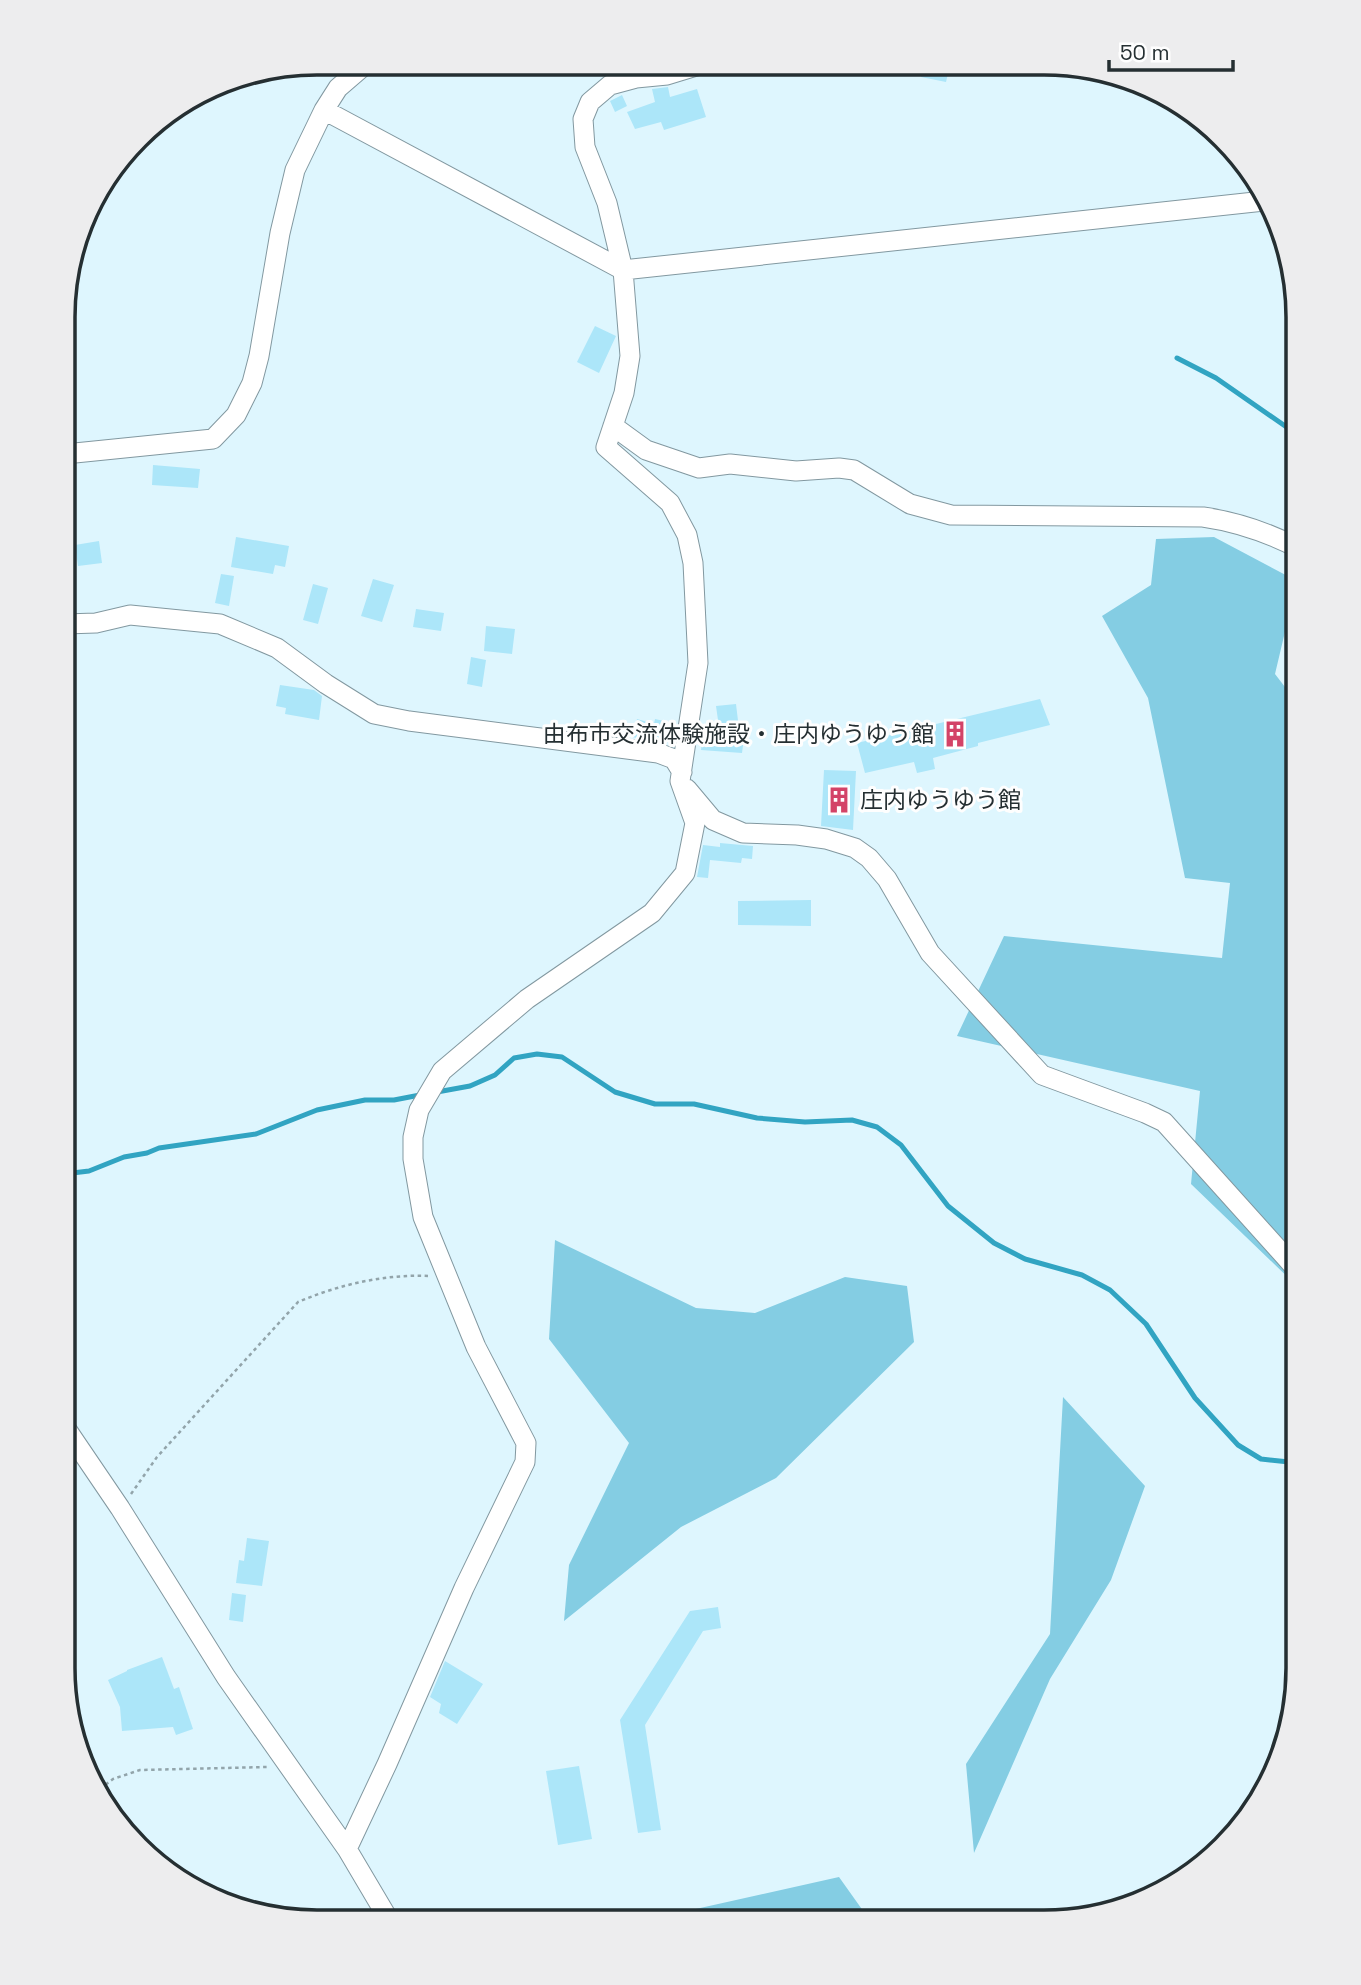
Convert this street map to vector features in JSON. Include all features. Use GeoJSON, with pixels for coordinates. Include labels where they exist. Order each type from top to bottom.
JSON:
{"type":"FeatureCollection","features":[{"type":"Feature","properties":{"kind":"street"},"geometry":{"type":"LineString","coordinates":[[75,453],[214,439],[236,415],[252,383],[259,356],[279,233],[296,170],[324,110],[338,89],[354,75]]}},
{"type":"Feature","properties":{"kind":"street"},"geometry":{"type":"LineString","coordinates":[[667,75],[636,78],[610,85],[590,102],[583,119],[586,147],[607,203],[623,270],[630,356],[624,393],[606,447],[670,503],[687,535],[692,563],[698,663],[681,777],[713,820],[743,833],[826,839],[855,848],[869,858],[887,879],[930,953],[1042,1076],[1164,1122],[1285,1257]]}},
{"type":"Feature","properties":{"kind":"street"},"geometry":{"type":"LineString","coordinates":[[324,110],[623,270],[1256,202]]}},
{"type":"Feature","properties":{"kind":"street"},"geometry":{"type":"LineString","coordinates":[[613,426],[646,450],[699,468],[730,464],[796,471],[839,468],[854,470],[910,504],[951,515],[1203,517],[1235,522],[1286,542]]}},
{"type":"Feature","properties":{"kind":"street"},"geometry":{"type":"LineString","coordinates":[[75,624],[96,623],[130,615],[220,624],[277,648],[326,684],[374,714],[409,722],[658,752],[674,759],[695,823],[685,873],[652,913],[527,999],[442,1071],[419,1110],[413,1137],[413,1159],[423,1217],[445,1277],[476,1347],[526,1443],[525,1462],[464,1588],[347,1849]]}},
{"type":"Feature","properties":{"kind":"street"},"geometry":{"type":"LineString","coordinates":[[75,1442],[226,1677],[347,1849],[383,1910]]}},
{"type":"Feature","properties":{"kind":"path"},"geometry":{"type":"LineString","coordinates":[[120,1508],[157,1457],[298,1302],[329,1289],[406,1275],[445,1277]]}},
{"type":"Feature","properties":{"kind":"path"},"geometry":{"type":"LineString","coordinates":[[106,1785],[113,1779],[140,1770],[289,1766]]}},
{"type":"Feature","properties":{"kind":"shaded area"},"geometry":{"type":"Polygon","coordinates":[[[1214,537],[1286,575],[1286,628],[1275,674],[1286,688],[1285,1275],[1191,1184],[1200,1091],[957,1036],[1004,936],[1222,958],[1230,883],[1185,878],[1148,698],[1102,616],[1151,585],[1156,539],[1214,537]]]}},
{"type":"Feature","properties":{"kind":"shaded area"},"geometry":{"type":"Polygon","coordinates":[[[555,1240],[696,1308],[755,1313],[845,1277],[907,1286],[914,1342],[776,1478],[681,1527],[564,1621],[569,1565],[629,1443],[549,1339],[555,1240]]]}},
{"type":"Feature","properties":{"kind":"shaded area"},"geometry":{"type":"Polygon","coordinates":[[[1063,1397],[1145,1486],[1111,1580],[1050,1679],[974,1853],[966,1764],[1050,1634],[1063,1397]]]}},
{"type":"Feature","properties":{"kind":"shaded area"},"geometry":{"type":"Polygon","coordinates":[[[839,1877],[862,1910],[691,1910],[839,1877]]]}},
{"type":"Feature","properties":{"kind":"building"},"geometry":{"type":"Polygon","coordinates":[[[921,75],[948,75],[946,82],[921,75]]]}},
{"type":"Feature","properties":{"kind":"building"},"geometry":{"type":"Polygon","coordinates":[[[668,87],[670,97],[697,89],[706,117],[664,130],[661,122],[635,129],[627,112],[655,102],[652,89],[668,87]]]}},
{"type":"Feature","properties":{"kind":"building"},"geometry":{"type":"Polygon","coordinates":[[[622,95],[627,106],[615,112],[610,101],[622,95]]]}},
{"type":"Feature","properties":{"kind":"building"},"geometry":{"type":"Polygon","coordinates":[[[595,326],[616,336],[599,373],[577,362],[595,326]]]}},
{"type":"Feature","properties":{"kind":"building"},"geometry":{"type":"Polygon","coordinates":[[[153,465],[200,469],[198,488],[152,485],[153,465]]]}},
{"type":"Feature","properties":{"kind":"building"},"geometry":{"type":"Polygon","coordinates":[[[236,537],[289,546],[285,567],[275,565],[273,574],[231,567],[236,537]]]}},
{"type":"Feature","properties":{"kind":"building"},"geometry":{"type":"Polygon","coordinates":[[[99,541],[102,563],[78,566],[75,545],[99,541]]]}},
{"type":"Feature","properties":{"kind":"building"},"geometry":{"type":"Polygon","coordinates":[[[221,574],[234,576],[229,606],[215,603],[221,574]]]}},
{"type":"Feature","properties":{"kind":"building"},"geometry":{"type":"Polygon","coordinates":[[[373,579],[394,585],[382,622],[361,616],[373,579]]]}},
{"type":"Feature","properties":{"kind":"building"},"geometry":{"type":"Polygon","coordinates":[[[313,584],[328,588],[318,624],[303,620],[313,584]]]}},
{"type":"Feature","properties":{"kind":"building"},"geometry":{"type":"Polygon","coordinates":[[[416,609],[444,613],[441,631],[413,627],[416,609]]]}},
{"type":"Feature","properties":{"kind":"building"},"geometry":{"type":"Polygon","coordinates":[[[486,626],[515,629],[512,654],[484,651],[486,626]]]}},
{"type":"Feature","properties":{"kind":"building"},"geometry":{"type":"Polygon","coordinates":[[[471,657],[486,660],[482,687],[467,684],[471,657]]]}},
{"type":"Feature","properties":{"kind":"building"},"geometry":{"type":"Polygon","coordinates":[[[280,685],[314,690],[322,696],[319,720],[285,714],[286,708],[276,706],[280,685]]]}},
{"type":"Feature","properties":{"kind":"building","name":"由布市交流体験施設・庄内ゆうゆう館"},"geometry":{"type":"Polygon","coordinates":[[[1040,699],[1050,725],[978,743],[978,746],[933,758],[935,769],[917,773],[914,762],[865,773],[857,743],[1040,699]]]}},
{"type":"Feature","properties":{"kind":"building"},"geometry":{"type":"Polygon","coordinates":[[[736,704],[739,729],[745,730],[742,753],[701,750],[704,726],[719,727],[716,706],[736,704]]]}},
{"type":"Feature","properties":{"kind":"building"},"geometry":{"type":"Polygon","coordinates":[[[637,719],[654,724],[655,719],[673,723],[668,743],[632,737],[637,719]]]}},
{"type":"Feature","properties":{"kind":"building","name":"庄内ゆうゆう館"},"geometry":{"type":"Polygon","coordinates":[[[824,770],[856,771],[853,830],[821,826],[824,770]]]}},
{"type":"Feature","properties":{"kind":"building"},"geometry":{"type":"Polygon","coordinates":[[[720,843],[753,846],[752,859],[742,858],[741,863],[710,860],[708,878],[697,877],[703,845],[720,847],[720,843]]]}},
{"type":"Feature","properties":{"kind":"building"},"geometry":{"type":"Polygon","coordinates":[[[811,900],[811,926],[738,925],[738,901],[811,900]]]}},
{"type":"Feature","properties":{"kind":"building"},"geometry":{"type":"Polygon","coordinates":[[[247,1538],[269,1541],[262,1586],[236,1583],[239,1560],[244,1561],[247,1538]]]}},
{"type":"Feature","properties":{"kind":"building"},"geometry":{"type":"Polygon","coordinates":[[[232,1593],[246,1595],[243,1622],[229,1620],[232,1593]]]}},
{"type":"Feature","properties":{"kind":"building"},"geometry":{"type":"Polygon","coordinates":[[[718,1607],[721,1628],[703,1631],[645,1725],[661,1830],[638,1833],[620,1720],[690,1611],[718,1607]]]}},
{"type":"Feature","properties":{"kind":"building"},"geometry":{"type":"Polygon","coordinates":[[[162,1657],[174,1689],[179,1687],[193,1729],[176,1735],[173,1727],[122,1731],[120,1707],[108,1680],[162,1657]]]}},
{"type":"Feature","properties":{"kind":"building"},"geometry":{"type":"Polygon","coordinates":[[[445,1661],[483,1684],[457,1724],[439,1713],[441,1704],[430,1697],[445,1661]]]}},
{"type":"Feature","properties":{"kind":"building"},"geometry":{"type":"Polygon","coordinates":[[[579,1766],[592,1839],[558,1845],[546,1771],[579,1766]]]}},
{"type":"Feature","properties":{"kind":"waterway"},"geometry":{"type":"LineString","coordinates":[[1177,358],[1216,378],[1286,427]]}},
{"type":"Feature","properties":{"kind":"waterway"},"geometry":{"type":"LineString","coordinates":[[437,1092],[470,1086],[495,1075],[514,1058],[537,1054],[562,1057],[615,1092],[655,1104],[694,1104],[757,1118],[805,1122],[852,1120],[877,1127],[901,1145],[948,1206],[994,1243],[1025,1259],[1082,1275],[1110,1290],[1146,1324],[1195,1398],[1238,1445],[1261,1459],[1285,1462]]}},
{"type":"Feature","properties":{"kind":"waterway"},"geometry":{"type":"LineString","coordinates":[[75,1173],[89,1171],[124,1157],[159,1148],[256,1134],[317,1110],[365,1100],[394,1100],[420,1095]]}},
{"type":"Feature","properties":{"kind":"place","name":"由布市交流体験施設・庄内ゆうゆう館"},"geometry":{"type":"Point","coordinates":[955,734]}},
{"type":"Feature","properties":{"kind":"place","name":"庄内ゆうゆう館"},"geometry":{"type":"Point","coordinates":[839,800]}}]}
